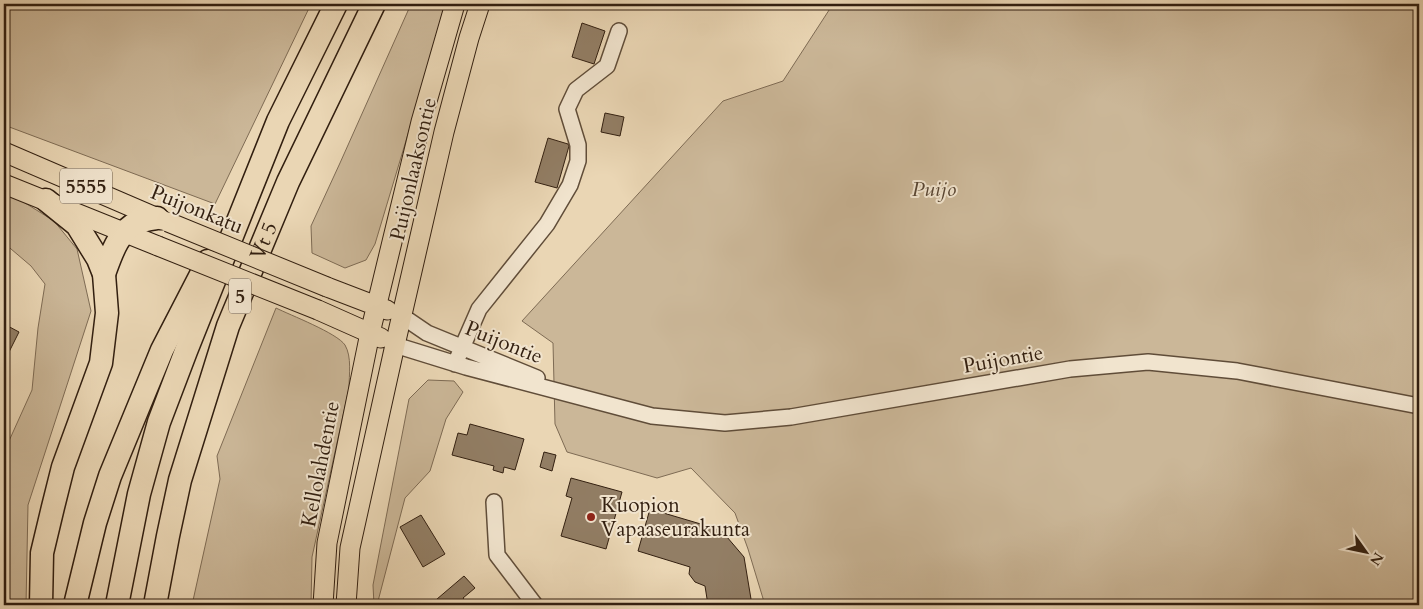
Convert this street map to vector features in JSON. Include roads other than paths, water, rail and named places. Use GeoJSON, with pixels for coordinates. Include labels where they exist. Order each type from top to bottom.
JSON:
{"type":"FeatureCollection","features":[{"type":"Feature","properties":{"kind":"highway","name":"Vt 5"},"geometry":{"type":"LineString","coordinates":[[117,605],[139,494],[159,422],[278,121],[336,4]]}},
{"type":"Feature","properties":{"kind":"highway","name":"Vt 5"},"geometry":{"type":"LineString","coordinates":[[155,605],[180,480],[228,326],[288,182],[374,4]]}},
{"type":"Feature","properties":{"kind":"highway"},"geometry":{"type":"LineString","coordinates":[[75,605],[95,523],[110,476],[162,350],[278,121]]}},
{"type":"Feature","properties":{"kind":"highway"},"geometry":{"type":"LineString","coordinates":[[41,605],[42,552],[52,507],[63,467],[101,363],[107,312],[104,274],[98,259],[77,225],[46,200]]}},
{"type":"Feature","properties":{"kind":"highway"},"geometry":{"type":"LineString","coordinates":[[104,274],[113,250],[125,232],[137,222],[163,220]]}},
{"type":"Feature","properties":{"kind":"main road","name":"Puijonlaaksontie"},"geometry":{"type":"LineString","coordinates":[[370,333],[420,122],[455,4]]}},
{"type":"Feature","properties":{"kind":"main road","name":"Puijonlaaksontie"},"geometry":{"type":"LineString","coordinates":[[395,345],[444,132],[480,4]]}},
{"type":"Feature","properties":{"kind":"main road","name":"Puijonkatu"},"geometry":{"type":"LineString","coordinates":[[4,152],[163,220],[402,316]]}},
{"type":"Feature","properties":{"kind":"main road","name":"5555"},"geometry":{"type":"LineString","coordinates":[[4,184],[318,310],[395,345]]}},
{"type":"Feature","properties":{"kind":"main road","name":"Kellolahdentie"},"geometry":{"type":"LineString","coordinates":[[323,605],[327,543],[370,333]]}},
{"type":"Feature","properties":{"kind":"main road"},"geometry":{"type":"LineString","coordinates":[[346,605],[350,548],[395,345]]}},
{"type":"Feature","properties":{"kind":"street"},"geometry":{"type":"LineString","coordinates":[[455,364],[479,309],[548,224],[570,185],[578,160],[578,145],[567,109],[576,90],[607,66],[619,31]]}},
{"type":"Feature","properties":{"kind":"street","name":"Puijontie"},"geometry":{"type":"LineString","coordinates":[[402,316],[427,333],[594,401]]}},
{"type":"Feature","properties":{"kind":"street","name":"Puijontie"},"geometry":{"type":"LineString","coordinates":[[395,345],[455,364],[652,416],[725,424],[792,417],[1070,369],[1148,362],[1236,371],[1419,406]]}},
{"type":"Feature","properties":{"kind":"street"},"geometry":{"type":"LineString","coordinates":[[494,502],[497,555],[535,605]]}},
{"type":"Feature","properties":{"kind":"place","name":"Kuopion Vapaaseurakunta"},"geometry":{"type":"Point","coordinates":[591,517]}},
{"type":"Feature","properties":{"kind":"park label","name":"Puijo"},"geometry":{"type":"Point","coordinates":[934,189]}}]}
